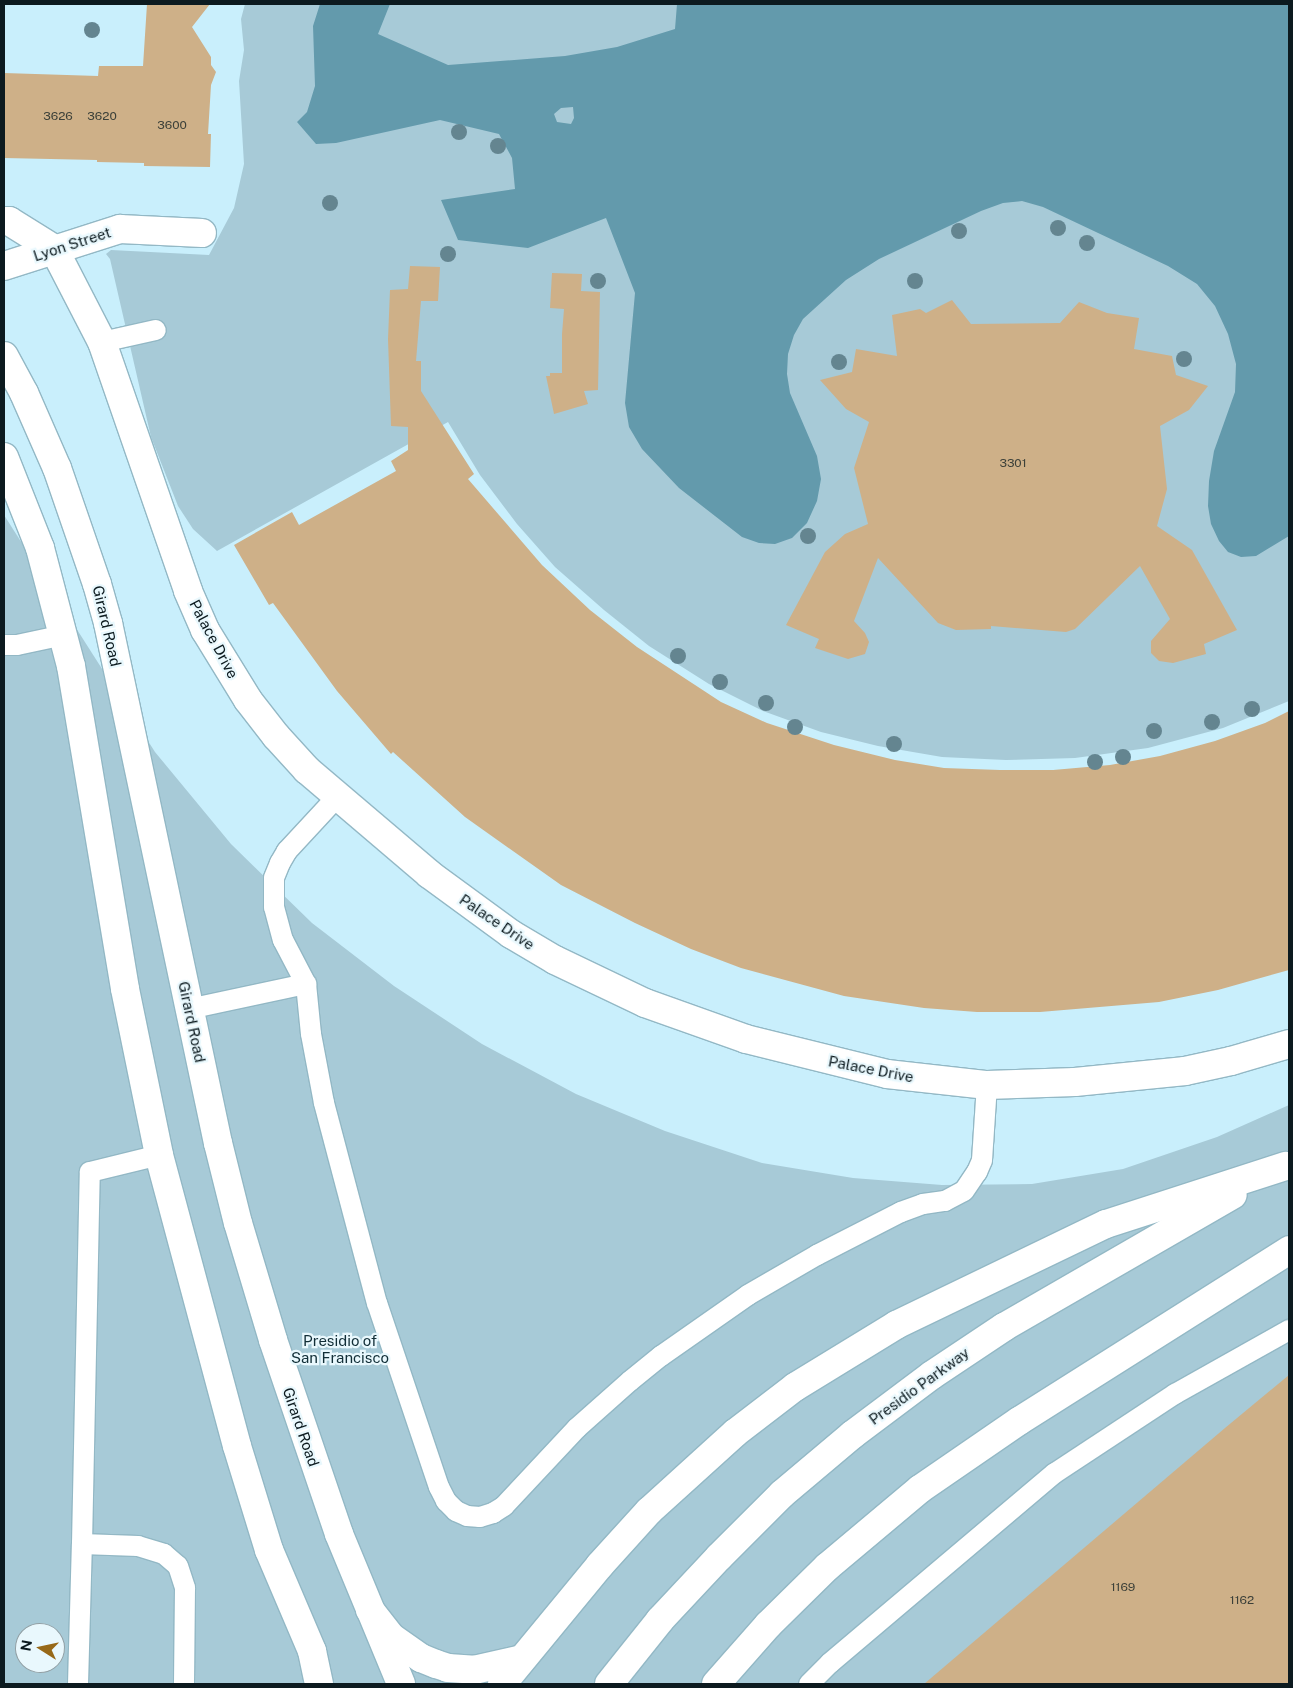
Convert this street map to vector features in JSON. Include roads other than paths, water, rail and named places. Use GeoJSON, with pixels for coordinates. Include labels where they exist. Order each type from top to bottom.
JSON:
{"type":"FeatureCollection","features":[{"type":"Feature","properties":{"kind":"main road"},"geometry":{"type":"LineString","coordinates":[[4,221],[9,221],[54,249]]}},
{"type":"Feature","properties":{"kind":"main road","name":"Lyon Street"},"geometry":{"type":"LineString","coordinates":[[4,266],[120,229],[202,233]]}},
{"type":"Feature","properties":{"kind":"main road","name":"Palace Drive"},"geometry":{"type":"LineString","coordinates":[[54,249],[102,342],[173,552],[205,630],[225,664],[276,736],[307,770],[429,874],[511,934],[555,960],[627,995],[746,1038],[887,1074],[987,1084],[1075,1082],[1150,1076],[1231,1061],[1289,1044]]}},
{"type":"Feature","properties":{"kind":"main road","name":"Girard Road"},"geometry":{"type":"LineString","coordinates":[[4,356],[24,393],[57,468],[97,584],[218,1143],[270,1332],[325,1496],[401,1684]]}},
{"type":"Feature","properties":{"kind":"main road"},"geometry":{"type":"LineString","coordinates":[[4,457],[40,548],[64,635],[84,739],[125,989],[158,1155],[240,1456],[269,1550],[312,1651],[319,1684]]}},
{"type":"Feature","properties":{"kind":"main road"},"geometry":{"type":"LineString","coordinates":[[502,1684],[600,1565],[649,1511],[735,1433],[822,1369],[931,1307],[1106,1224],[1288,1165]]}},
{"type":"Feature","properties":{"kind":"main road","name":"Presidio Parkway"},"geometry":{"type":"LineString","coordinates":[[609,1684],[660,1620],[719,1556],[782,1494],[859,1429],[932,1375],[1036,1307],[1288,1165]]}},
{"type":"Feature","properties":{"kind":"main road"},"geometry":{"type":"LineString","coordinates":[[716,1684],[768,1625],[826,1567],[920,1489],[1019,1421],[1289,1250]]}},
{"type":"Feature","properties":{"kind":"main road"},"geometry":{"type":"LineString","coordinates":[[370,1610],[391,1636],[421,1658],[448,1668],[474,1670],[522,1658]]}},
{"type":"Feature","properties":{"kind":"lane"},"geometry":{"type":"LineString","coordinates":[[102,342],[156,330]]}},
{"type":"Feature","properties":{"kind":"lane"},"geometry":{"type":"LineString","coordinates":[[4,645],[18,645],[64,635]]}},
{"type":"Feature","properties":{"kind":"lane"},"geometry":{"type":"LineString","coordinates":[[337,797],[288,851],[274,878],[273,892],[278,924],[293,962],[306,984],[311,1034],[324,1103],[378,1302],[439,1487],[446,1501],[456,1511],[468,1516],[480,1517],[493,1513],[504,1506],[577,1428],[630,1381],[661,1356],[748,1294],[817,1254],[901,1212],[923,1204],[945,1201],[964,1191],[977,1172],[982,1160],[987,1084]]}},
{"type":"Feature","properties":{"kind":"lane"},"geometry":{"type":"LineString","coordinates":[[189,1009],[306,984]]}},
{"type":"Feature","properties":{"kind":"lane"},"geometry":{"type":"LineString","coordinates":[[78,1684],[90,1172],[158,1155]]}},
{"type":"Feature","properties":{"kind":"lane"},"geometry":{"type":"LineString","coordinates":[[809,1684],[830,1663],[1055,1473],[1175,1394],[1289,1330]]}},
{"type":"Feature","properties":{"kind":"lane"},"geometry":{"type":"LineString","coordinates":[[82,1544],[138,1546],[164,1554],[178,1566],[185,1588],[184,1684]]}},
{"type":"Feature","properties":{"kind":"park label","name":"Presidio of San Francisco"},"geometry":{"type":"Point","coordinates":[340,1348]}}]}
